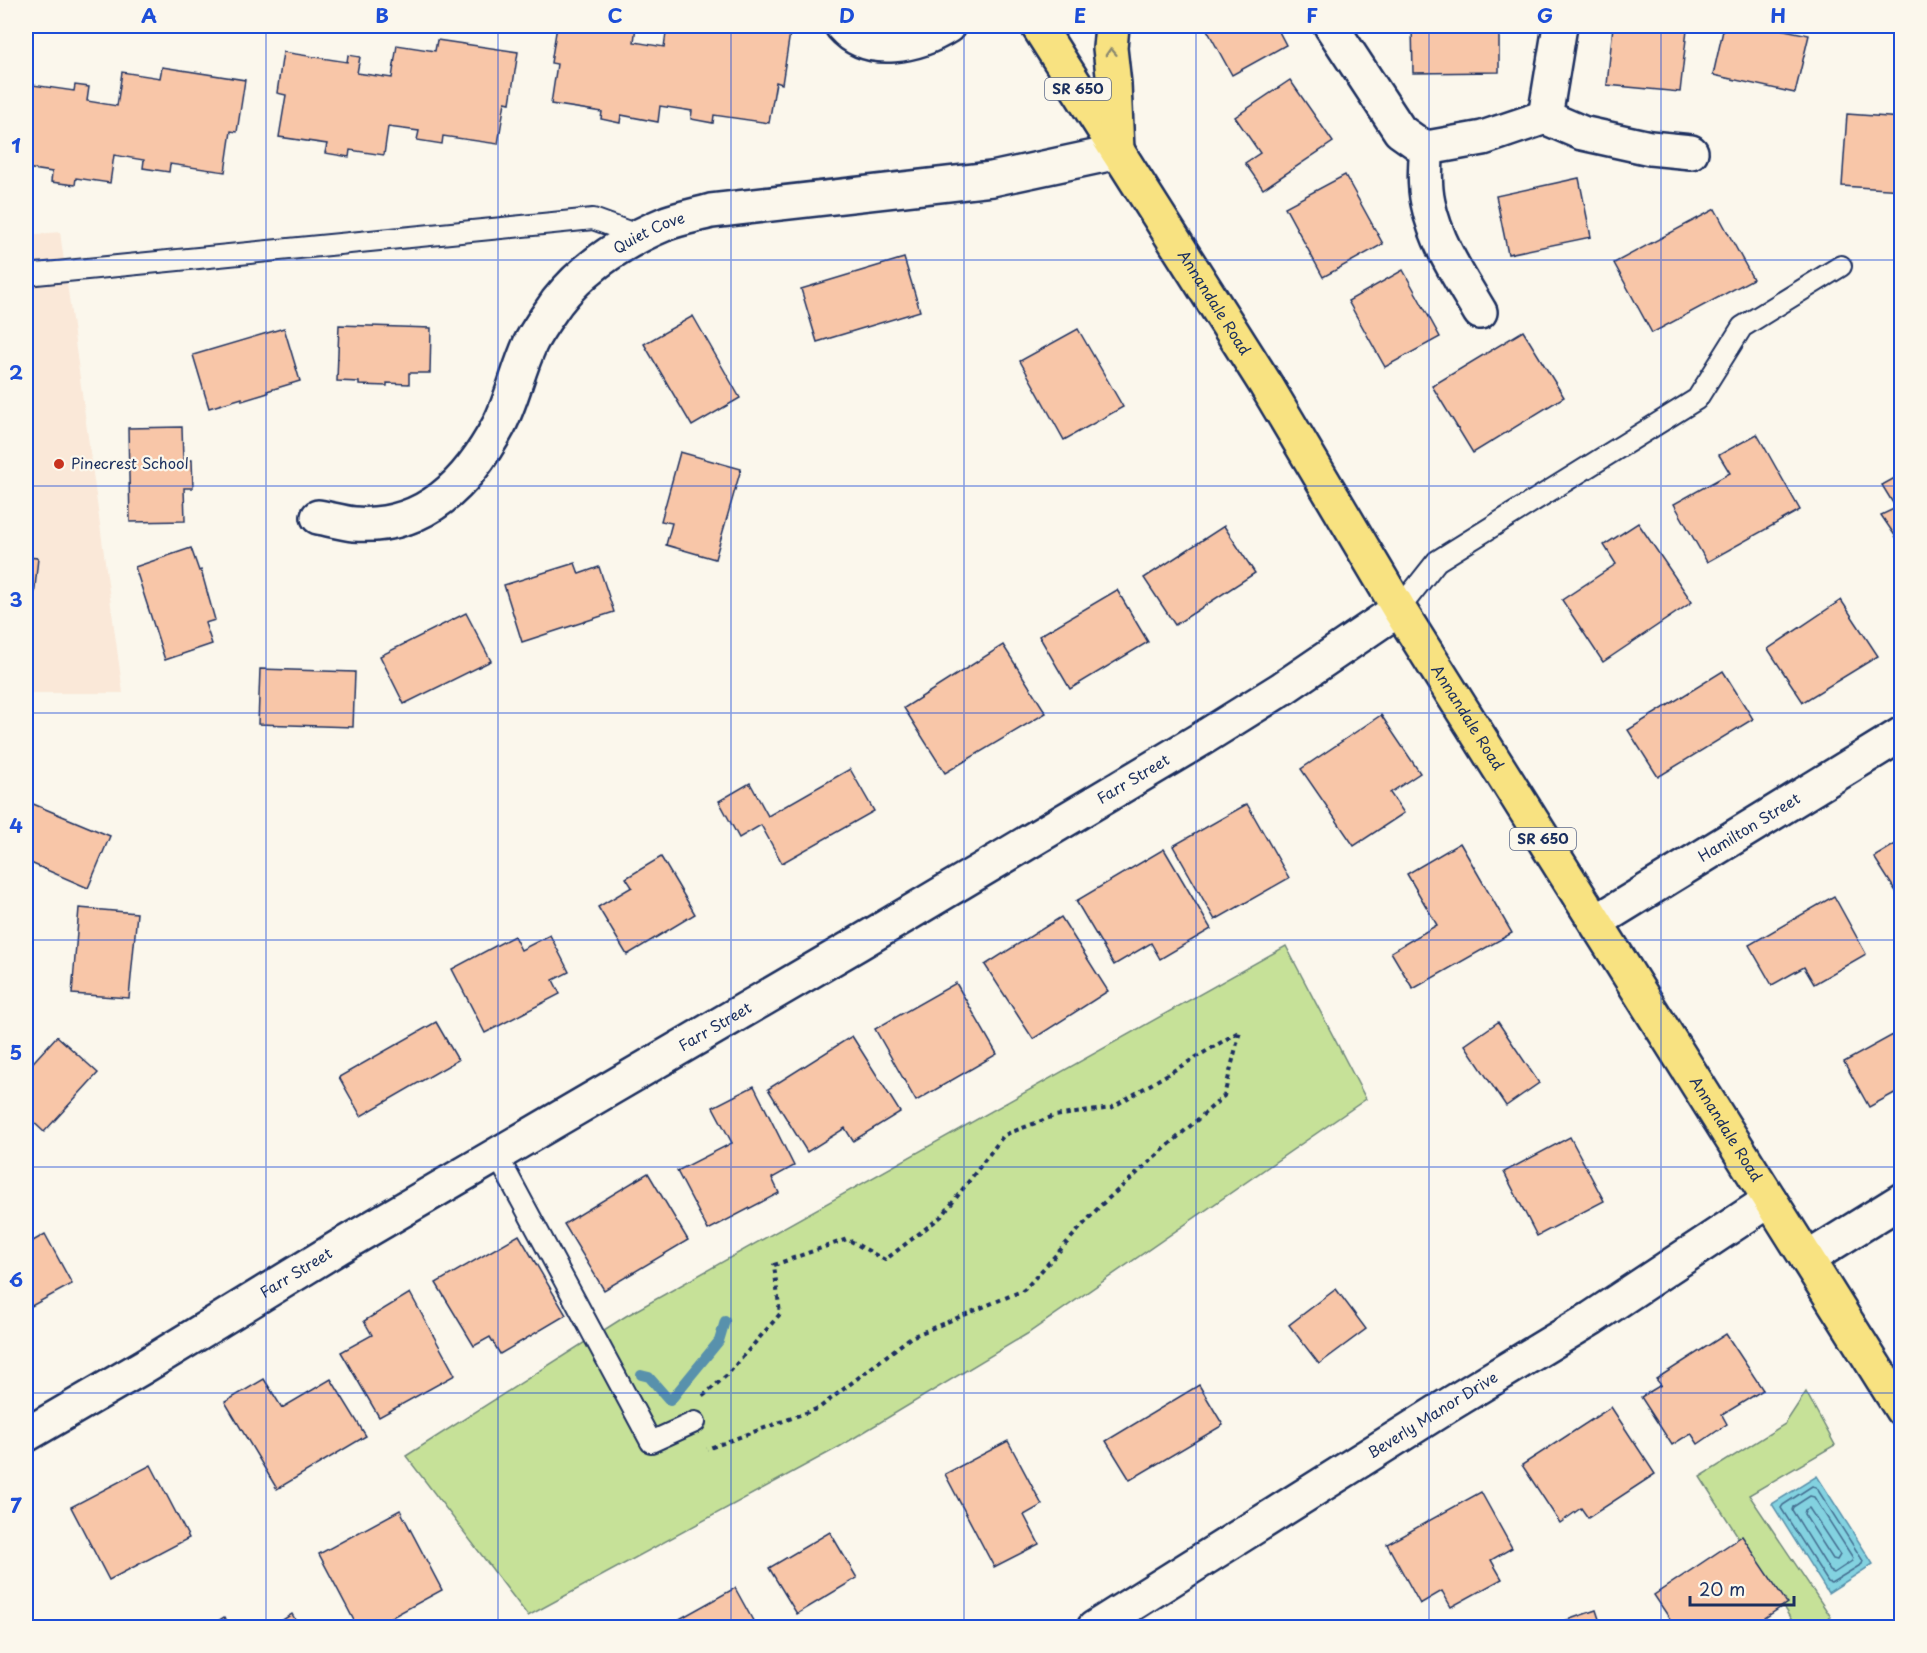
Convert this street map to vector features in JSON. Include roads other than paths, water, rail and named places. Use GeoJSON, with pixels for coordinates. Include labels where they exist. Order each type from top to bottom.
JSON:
{"type":"FeatureCollection","features":[{"type":"Feature","properties":{"kind":"main road","name":"Annandale Road"},"geometry":{"type":"LineString","coordinates":[[1038,26],[1266,385],[1399,609],[1902,1410]]}},
{"type":"Feature","properties":{"kind":"main road"},"geometry":{"type":"LineString","coordinates":[[1112,26],[1110,48],[1118,152]]}},
{"type":"Feature","properties":{"kind":"street"},"geometry":{"type":"LineString","coordinates":[[842,26],[848,33],[873,45],[902,44],[937,33],[948,26]]}},
{"type":"Feature","properties":{"kind":"street"},"geometry":{"type":"LineString","coordinates":[[1331,26],[1400,131],[1426,148],[1483,138],[1545,117],[1582,133],[1650,148],[1691,152]]}},
{"type":"Feature","properties":{"kind":"street"},"geometry":{"type":"LineString","coordinates":[[1545,117],[1560,26]]}},
{"type":"Feature","properties":{"kind":"street"},"geometry":{"type":"LineString","coordinates":[[1426,148],[1427,203],[1437,236],[1480,312]]}},
{"type":"Feature","properties":{"kind":"street","name":"Quiet Cove"},"geometry":{"type":"LineString","coordinates":[[318,517],[354,524],[387,522],[425,510],[450,493],[468,474],[498,426],[531,343],[558,302],[589,270],[624,244],[640,236],[669,223],[711,211],[992,179],[1118,152]]}},
{"type":"Feature","properties":{"kind":"street","name":"Farr Street"},"geometry":{"type":"LineString","coordinates":[[26,1435],[1203,738],[1283,688],[1399,609]]}},
{"type":"Feature","properties":{"kind":"street","name":"Hamilton Street"},"geometry":{"type":"LineString","coordinates":[[1596,922],[1902,734]]}},
{"type":"Feature","properties":{"kind":"street","name":"Beverly Manor Drive"},"geometry":{"type":"LineString","coordinates":[[1094,1628],[1447,1406],[1592,1318],[1770,1200]]}},
{"type":"Feature","properties":{"kind":"street"},"geometry":{"type":"LineString","coordinates":[[1807,1259],[1902,1200]]}},
{"type":"Feature","properties":{"kind":"lane"},"geometry":{"type":"LineString","coordinates":[[26,275],[593,219],[640,236]]}},
{"type":"Feature","properties":{"kind":"lane"},"geometry":{"type":"LineString","coordinates":[[1399,609],[1437,561],[1696,399],[1742,327],[1840,266]]}},
{"type":"Feature","properties":{"kind":"lane"},"geometry":{"type":"LineString","coordinates":[[497,1155],[651,1442],[695,1422]]}},
{"type":"Feature","properties":{"kind":"water"},"geometry":{"type":"Polygon","coordinates":[[[1817,1476],[1873,1564],[1828,1593],[1772,1504],[1817,1476]]]}},
{"type":"Feature","properties":{"kind":"waterway"},"geometry":{"type":"LineString","coordinates":[[641,1375],[649,1377],[670,1401],[719,1341],[725,1321]]}},
{"type":"Feature","properties":{"kind":"place","name":"Pinecrest School"},"geometry":{"type":"Point","coordinates":[59,464]}}]}
